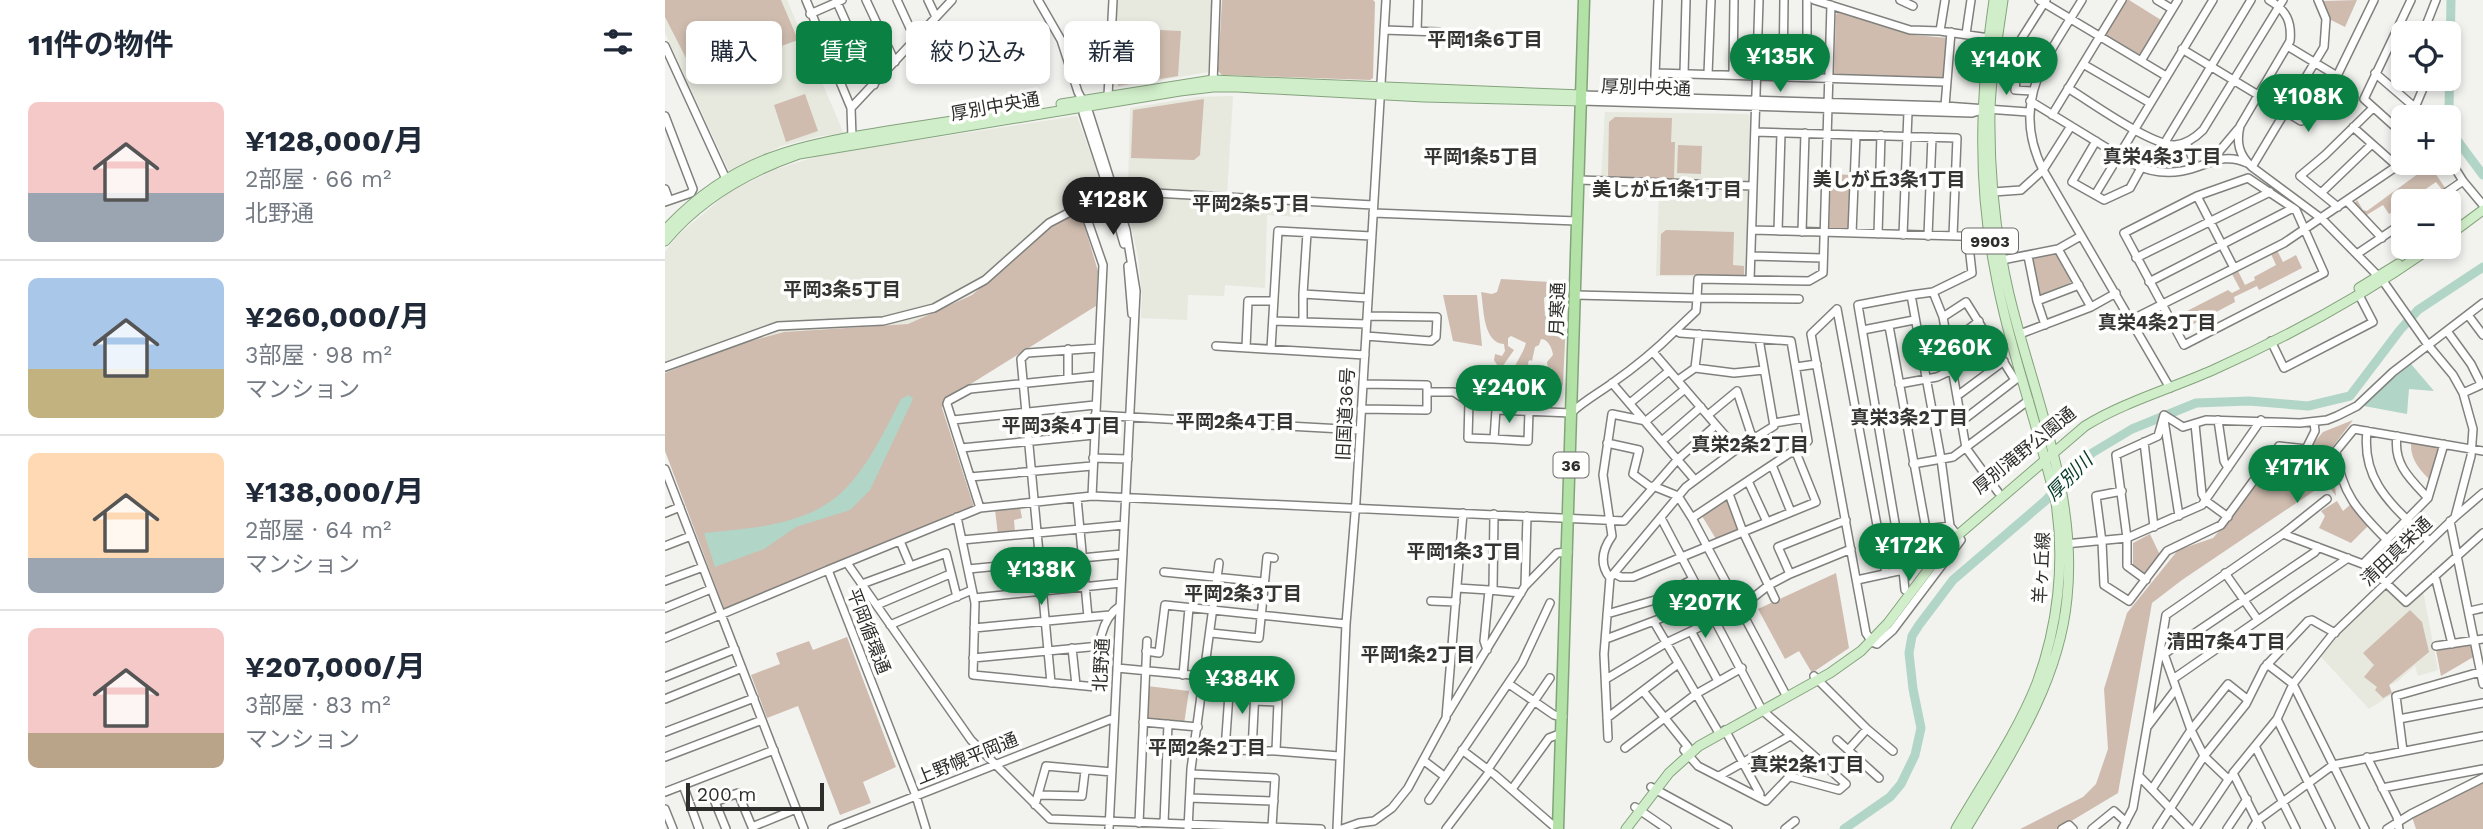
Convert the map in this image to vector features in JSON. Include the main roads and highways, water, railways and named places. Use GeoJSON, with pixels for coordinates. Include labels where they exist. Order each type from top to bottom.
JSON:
{"type":"FeatureCollection","features":[{"type":"Feature","properties":{"kind":"highway","name":"月寒通"},"geometry":{"type":"LineString","coordinates":[[1558,829],[1569,552],[1584,0]]}},
{"type":"Feature","properties":{"kind":"main road","name":"羊ヶ丘線"},"geometry":{"type":"LineString","coordinates":[[1966,829],[2032,714],[2051,670],[2067,600],[2057,467],[2029,400],[2003,308],[1982,170],[1989,38],[1994,0]]}},
{"type":"Feature","properties":{"kind":"main road","name":"羊ヶ丘線"},"geometry":{"type":"LineString","coordinates":[[2003,0],[1986,110],[1994,237],[2049,452],[2050,475],[2060,499]]}},
{"type":"Feature","properties":{"kind":"main road","name":"厚別中央通"},"geometry":{"type":"LineString","coordinates":[[665,241],[682,222],[717,193],[771,163],[799,154],[1213,83]]}},
{"type":"Feature","properties":{"kind":"main road","name":"厚別中央通"},"geometry":{"type":"LineString","coordinates":[[665,230],[692,203],[726,179],[771,156],[802,146],[1083,104],[1108,96],[1213,83],[1582,98]]}},
{"type":"Feature","properties":{"kind":"main road"},"geometry":{"type":"LineString","coordinates":[[2461,220],[2483,206]]}},
{"type":"Feature","properties":{"kind":"main road"},"geometry":{"type":"LineString","coordinates":[[2461,225],[2483,206]]}},
{"type":"Feature","properties":{"kind":"main road"},"geometry":{"type":"LineString","coordinates":[[2381,279],[2407,259]]}},
{"type":"Feature","properties":{"kind":"main road"},"geometry":{"type":"LineString","coordinates":[[2381,279],[2414,259]]}},
{"type":"Feature","properties":{"kind":"main road","name":"厚別滝野公園通"},"geometry":{"type":"LineString","coordinates":[[1626,829],[1653,789],[1687,751],[1761,707],[1853,659],[1888,623],[1954,531],[2080,423],[2098,412],[2213,370],[2359,295],[2381,279]]}},
{"type":"Feature","properties":{"kind":"main road","name":"厚別滝野公園通"},"geometry":{"type":"LineString","coordinates":[[2169,385],[2381,279]]}},
{"type":"Feature","properties":{"kind":"main road","name":"厚別滝野公園通"},"geometry":{"type":"LineString","coordinates":[[1870,640],[1905,590],[1954,531],[2049,452]]}},
{"type":"Feature","properties":{"kind":"main road","name":"羊ヶ丘線"},"geometry":{"type":"LineString","coordinates":[[1956,829],[2037,683],[2054,621],[2064,544]]}},
{"type":"Feature","properties":{"kind":"main road","name":"厚別滝野公園通"},"geometry":{"type":"LineString","coordinates":[[1618,829],[1638,809]]}},
{"type":"Feature","properties":{"kind":"waterway","name":"厚別川"},"geometry":{"type":"LineString","coordinates":[[2451,0],[2449,110],[2457,140],[2483,175]]}},
{"type":"Feature","properties":{"kind":"waterway","name":"厚別川"},"geometry":{"type":"LineString","coordinates":[[1844,829],[1890,797],[1901,784],[1915,755],[1921,728],[1909,653],[1912,636],[1919,625],[1953,580],[2045,501],[2092,453],[2132,429],[2196,403],[2249,401],[2308,406],[2350,396],[2418,310],[2483,267]]}},
{"type":"Feature","properties":{"kind":"district","name":"平岡1条6丁目"},"geometry":{"type":"Point","coordinates":[1485,39]}},
{"type":"Feature","properties":{"kind":"district","name":"平岡1条5丁目"},"geometry":{"type":"Point","coordinates":[1481,156]}},
{"type":"Feature","properties":{"kind":"district","name":"真栄4条3丁目"},"geometry":{"type":"Point","coordinates":[2162,156]}},
{"type":"Feature","properties":{"kind":"district","name":"美しが丘3条1丁目"},"geometry":{"type":"Point","coordinates":[1889,179]}},
{"type":"Feature","properties":{"kind":"district","name":"美しが丘1条1丁目"},"geometry":{"type":"Point","coordinates":[1667,189]}},
{"type":"Feature","properties":{"kind":"district","name":"平岡2条5丁目"},"geometry":{"type":"Point","coordinates":[1251,203]}},
{"type":"Feature","properties":{"kind":"district","name":"平岡3条5丁目"},"geometry":{"type":"Point","coordinates":[842,289]}},
{"type":"Feature","properties":{"kind":"district","name":"真栄4条2丁目"},"geometry":{"type":"Point","coordinates":[2157,322]}},
{"type":"Feature","properties":{"kind":"district","name":"真栄3条2丁目"},"geometry":{"type":"Point","coordinates":[1909,417]}},
{"type":"Feature","properties":{"kind":"district","name":"平岡2条4丁目"},"geometry":{"type":"Point","coordinates":[1235,421]}},
{"type":"Feature","properties":{"kind":"district","name":"平岡3条4丁目"},"geometry":{"type":"Point","coordinates":[1061,425]}},
{"type":"Feature","properties":{"kind":"district","name":"真栄2条2丁目"},"geometry":{"type":"Point","coordinates":[1750,444]}},
{"type":"Feature","properties":{"kind":"district","name":"平岡1条3丁目"},"geometry":{"type":"Point","coordinates":[1464,551]}},
{"type":"Feature","properties":{"kind":"district","name":"平岡2条3丁目"},"geometry":{"type":"Point","coordinates":[1243,593]}},
{"type":"Feature","properties":{"kind":"district","name":"清田7条4丁目"},"geometry":{"type":"Point","coordinates":[2226,641]}},
{"type":"Feature","properties":{"kind":"district","name":"平岡1条2丁目"},"geometry":{"type":"Point","coordinates":[1418,654]}},
{"type":"Feature","properties":{"kind":"district","name":"平岡2条2丁目"},"geometry":{"type":"Point","coordinates":[1207,747]}},
{"type":"Feature","properties":{"kind":"district","name":"真栄2条1丁目"},"geometry":{"type":"Point","coordinates":[1807,764]}}]}
